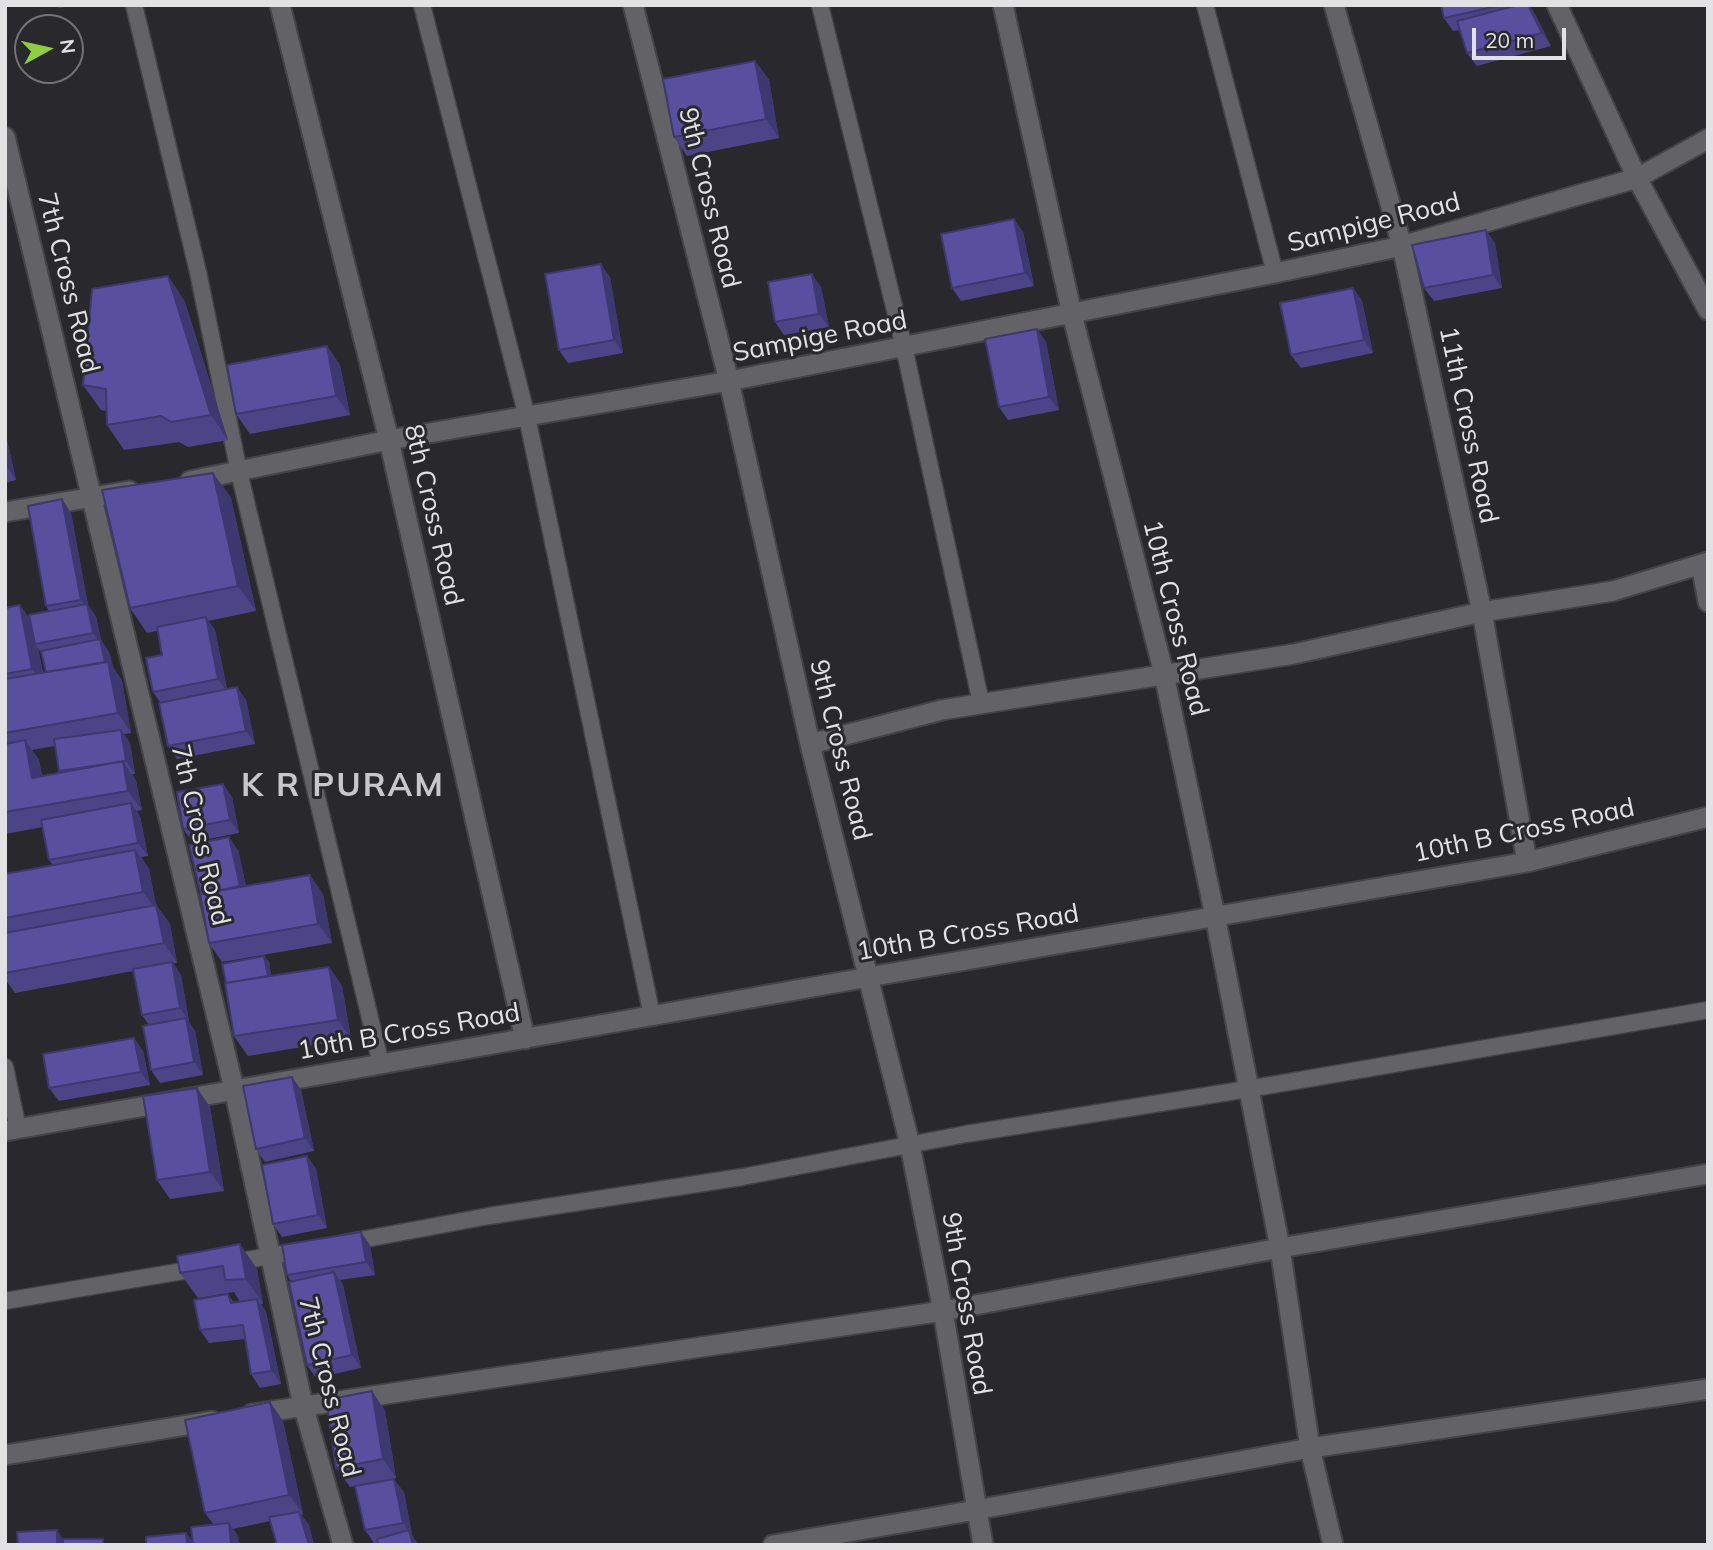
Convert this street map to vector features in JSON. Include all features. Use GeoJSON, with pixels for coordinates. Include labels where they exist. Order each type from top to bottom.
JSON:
{"type":"FeatureCollection","features":[{"type":"Feature","properties":{"kind":"street","name":"8th Cross Road"},"geometry":{"type":"LineString","coordinates":[[280,5],[389,440],[525,1039]]}},
{"type":"Feature","properties":{"kind":"street","name":"9th Cross Road"},"geometry":{"type":"LineString","coordinates":[[633,5],[729,381],[810,744],[910,1145],[943,1311],[984,1545]]}},
{"type":"Feature","properties":{"kind":"street","name":"10th Cross Road"},"geometry":{"type":"LineString","coordinates":[[1003,5],[1072,314],[1164,674],[1280,1248],[1310,1448],[1333,1545]]}},
{"type":"Feature","properties":{"kind":"street","name":"11th Cross Road"},"geometry":{"type":"LineString","coordinates":[[1334,5],[1402,246],[1482,612],[1527,862]]}},
{"type":"Feature","properties":{"kind":"street"},"geometry":{"type":"LineString","coordinates":[[1557,5],[1637,178],[1708,310]]}},
{"type":"Feature","properties":{"kind":"street","name":"7th Cross Road"},"geometry":{"type":"LineString","coordinates":[[5,137],[234,1089],[303,1405],[343,1545]]}},
{"type":"Feature","properties":{"kind":"street","name":"Sampige Road"},"geometry":{"type":"LineString","coordinates":[[172,484],[389,440],[729,381],[1275,274],[1402,246],[1637,178],[1708,139]]}},
{"type":"Feature","properties":{"kind":"street"},"geometry":{"type":"LineString","coordinates":[[5,512],[146,488]]}},
{"type":"Feature","properties":{"kind":"street"},"geometry":{"type":"LineString","coordinates":[[810,744],[942,710],[1294,653],[1482,612],[1614,591],[1704,563],[1708,602]]}},
{"type":"Feature","properties":{"kind":"street","name":"10th B Cross Road"},"geometry":{"type":"LineString","coordinates":[[12,1130],[869,976],[1527,862],[1708,817]]}},
{"type":"Feature","properties":{"kind":"street"},"geometry":{"type":"LineString","coordinates":[[5,1455],[303,1405],[943,1311],[1280,1248],[1708,1174]]}},
{"type":"Feature","properties":{"kind":"street"},"geometry":{"type":"LineString","coordinates":[[774,1545],[1310,1448],[1708,1389]]}},
{"type":"Feature","properties":{"kind":"lane"},"geometry":{"type":"LineString","coordinates":[[134,5],[198,272],[239,472],[381,1064]]}},
{"type":"Feature","properties":{"kind":"lane"},"geometry":{"type":"LineString","coordinates":[[422,5],[527,417],[652,1016]]}},
{"type":"Feature","properties":{"kind":"lane"},"geometry":{"type":"LineString","coordinates":[[820,5],[904,347],[981,703]]}},
{"type":"Feature","properties":{"kind":"lane"},"geometry":{"type":"LineString","coordinates":[[1205,5],[1275,274]]}},
{"type":"Feature","properties":{"kind":"lane"},"geometry":{"type":"LineString","coordinates":[[325,1246],[489,1216],[742,1177],[966,1134],[1708,1010]]}},
{"type":"Feature","properties":{"kind":"lane"},"geometry":{"type":"LineString","coordinates":[[5,1066],[12,1130]]}},
{"type":"Feature","properties":{"kind":"lane"},"geometry":{"type":"LineString","coordinates":[[5,1301],[298,1251]]}},
{"type":"Feature","properties":{"kind":"building"},"geometry":{"type":"Polygon","coordinates":[[[1441,5],[1502,5],[1444,18],[1441,5]]]}},
{"type":"Feature","properties":{"kind":"building"},"geometry":{"type":"Polygon","coordinates":[[[1518,5],[1528,5],[1542,33],[1467,53],[1457,21],[1518,5]]]}},
{"type":"Feature","properties":{"kind":"building"},"geometry":{"type":"Polygon","coordinates":[[[755,61],[766,119],[674,137],[663,79],[755,61]]]}},
{"type":"Feature","properties":{"kind":"building"},"geometry":{"type":"Polygon","coordinates":[[[1014,219],[1025,273],[952,288],[941,234],[1014,219]]]}},
{"type":"Feature","properties":{"kind":"building"},"geometry":{"type":"Polygon","coordinates":[[[1486,230],[1493,275],[1424,288],[1412,245],[1486,230]]]}},
{"type":"Feature","properties":{"kind":"building"},"geometry":{"type":"Polygon","coordinates":[[[601,264],[614,340],[559,350],[545,274],[601,264]]]}},
{"type":"Feature","properties":{"kind":"building"},"geometry":{"type":"Polygon","coordinates":[[[812,274],[819,314],[775,322],[768,282],[812,274]]]}},
{"type":"Feature","properties":{"kind":"building"},"geometry":{"type":"Polygon","coordinates":[[[168,276],[211,415],[171,422],[161,416],[107,425],[106,389],[83,385],[92,289],[168,276]]]}},
{"type":"Feature","properties":{"kind":"building"},"geometry":{"type":"Polygon","coordinates":[[[1353,288],[1364,340],[1291,355],[1280,303],[1353,288]]]}},
{"type":"Feature","properties":{"kind":"building"},"geometry":{"type":"Polygon","coordinates":[[[1037,329],[1049,397],[999,407],[985,339],[1037,329]]]}},
{"type":"Feature","properties":{"kind":"building"},"geometry":{"type":"Polygon","coordinates":[[[327,346],[336,396],[236,414],[227,365],[327,346]]]}},
{"type":"Feature","properties":{"kind":"building"},"geometry":{"type":"Polygon","coordinates":[[[213,473],[238,586],[130,608],[102,490],[213,473]]]}},
{"type":"Feature","properties":{"kind":"building"},"geometry":{"type":"Polygon","coordinates":[[[62,499],[81,600],[46,606],[28,506],[62,499]]]}},
{"type":"Feature","properties":{"kind":"building"},"geometry":{"type":"Polygon","coordinates":[[[87,604],[93,633],[35,644],[29,615],[87,604]]]}},
{"type":"Feature","properties":{"kind":"building"},"geometry":{"type":"Polygon","coordinates":[[[20,605],[32,669],[5,674],[5,608],[20,605]]]}},
{"type":"Feature","properties":{"kind":"building"},"geometry":{"type":"Polygon","coordinates":[[[206,617],[218,679],[153,692],[146,658],[162,655],[157,627],[206,617]]]}},
{"type":"Feature","properties":{"kind":"building"},"geometry":{"type":"Polygon","coordinates":[[[100,639],[105,662],[46,672],[41,651],[100,639]]]}},
{"type":"Feature","properties":{"kind":"building"},"geometry":{"type":"Polygon","coordinates":[[[108,662],[118,713],[5,733],[5,679],[108,662]]]}},
{"type":"Feature","properties":{"kind":"building"},"geometry":{"type":"Polygon","coordinates":[[[237,687],[246,731],[168,746],[159,703],[237,687]]]}},
{"type":"Feature","properties":{"kind":"building"},"geometry":{"type":"Polygon","coordinates":[[[121,730],[126,761],[59,771],[54,739],[121,730]]]}},
{"type":"Feature","properties":{"kind":"building"},"geometry":{"type":"Polygon","coordinates":[[[25,740],[32,778],[123,761],[128,791],[5,812],[5,744],[25,740]]]}},
{"type":"Feature","properties":{"kind":"building"},"geometry":{"type":"Polygon","coordinates":[[[223,784],[230,820],[183,829],[177,792],[223,784]]]}},
{"type":"Feature","properties":{"kind":"building"},"geometry":{"type":"Polygon","coordinates":[[[131,803],[138,843],[49,860],[41,820],[131,803]]]}},
{"type":"Feature","properties":{"kind":"building"},"geometry":{"type":"Polygon","coordinates":[[[229,837],[240,886],[201,894],[189,845],[229,837]]]}},
{"type":"Feature","properties":{"kind":"building"},"geometry":{"type":"Polygon","coordinates":[[[135,850],[143,892],[5,918],[5,874],[135,850]]]}},
{"type":"Feature","properties":{"kind":"building"},"geometry":{"type":"Polygon","coordinates":[[[310,875],[318,924],[209,943],[200,894],[310,875]]]}},
{"type":"Feature","properties":{"kind":"building"},"geometry":{"type":"Polygon","coordinates":[[[156,905],[164,943],[5,973],[5,933],[156,905]]]}},
{"type":"Feature","properties":{"kind":"building"},"geometry":{"type":"Polygon","coordinates":[[[264,956],[268,976],[226,983],[222,964],[264,956]]]}},
{"type":"Feature","properties":{"kind":"building"},"geometry":{"type":"Polygon","coordinates":[[[172,962],[180,1008],[142,1015],[133,969],[172,962]]]}},
{"type":"Feature","properties":{"kind":"building"},"geometry":{"type":"Polygon","coordinates":[[[329,967],[338,1020],[234,1036],[225,983],[329,967]]]}},
{"type":"Feature","properties":{"kind":"building"},"geometry":{"type":"Polygon","coordinates":[[[186,1018],[194,1062],[151,1070],[143,1026],[186,1018]]]}},
{"type":"Feature","properties":{"kind":"building"},"geometry":{"type":"Polygon","coordinates":[[[134,1038],[141,1072],[49,1088],[43,1054],[134,1038]]]}},
{"type":"Feature","properties":{"kind":"building"},"geometry":{"type":"Polygon","coordinates":[[[292,1077],[305,1138],[256,1149],[243,1086],[292,1077]]]}},
{"type":"Feature","properties":{"kind":"building"},"geometry":{"type":"Polygon","coordinates":[[[197,1088],[210,1172],[157,1180],[143,1096],[197,1088]]]}},
{"type":"Feature","properties":{"kind":"building"},"geometry":{"type":"Polygon","coordinates":[[[307,1156],[318,1215],[273,1224],[262,1165],[307,1156]]]}},
{"type":"Feature","properties":{"kind":"building"},"geometry":{"type":"Polygon","coordinates":[[[361,1232],[366,1262],[287,1275],[282,1245],[361,1232]]]}},
{"type":"Feature","properties":{"kind":"building"},"geometry":{"type":"Polygon","coordinates":[[[240,1244],[246,1279],[225,1280],[223,1266],[180,1273],[177,1256],[240,1244]]]}},
{"type":"Feature","properties":{"kind":"building"},"geometry":{"type":"Polygon","coordinates":[[[334,1272],[352,1355],[307,1365],[289,1282],[334,1272]]]}},
{"type":"Feature","properties":{"kind":"building"},"geometry":{"type":"Polygon","coordinates":[[[228,1294],[231,1303],[257,1299],[272,1371],[251,1374],[243,1325],[200,1330],[194,1300],[228,1294]]]}},
{"type":"Feature","properties":{"kind":"building"},"geometry":{"type":"Polygon","coordinates":[[[372,1391],[383,1459],[336,1468],[326,1400],[372,1391]]]}},
{"type":"Feature","properties":{"kind":"building"},"geometry":{"type":"Polygon","coordinates":[[[270,1402],[289,1495],[205,1513],[185,1420],[270,1402]]]}},
{"type":"Feature","properties":{"kind":"building"},"geometry":{"type":"Polygon","coordinates":[[[394,1479],[403,1523],[365,1530],[355,1486],[394,1479]]]}},
{"type":"Feature","properties":{"kind":"building"},"geometry":{"type":"Polygon","coordinates":[[[299,1512],[309,1545],[277,1545],[269,1517],[299,1512]]]}},
{"type":"Feature","properties":{"kind":"building"},"geometry":{"type":"Polygon","coordinates":[[[229,1523],[231,1545],[193,1545],[191,1527],[229,1523]]]}},
{"type":"Feature","properties":{"kind":"building"},"geometry":{"type":"Polygon","coordinates":[[[57,1530],[57,1545],[18,1545],[17,1532],[57,1530]]]}},
{"type":"Feature","properties":{"kind":"building"},"geometry":{"type":"Polygon","coordinates":[[[409,1530],[413,1545],[378,1545],[377,1539],[409,1530]]]}},
{"type":"Feature","properties":{"kind":"building"},"geometry":{"type":"Polygon","coordinates":[[[186,1533],[187,1545],[146,1545],[146,1537],[186,1533]]]}},
{"type":"Feature","properties":{"kind":"building"},"geometry":{"type":"Polygon","coordinates":[[[63,1539],[103,1539],[103,1545],[63,1545],[63,1539]]]}},
{"type":"Feature","properties":{"kind":"district","name":"K R PURAM"},"geometry":{"type":"Point","coordinates":[343,786]}}]}
